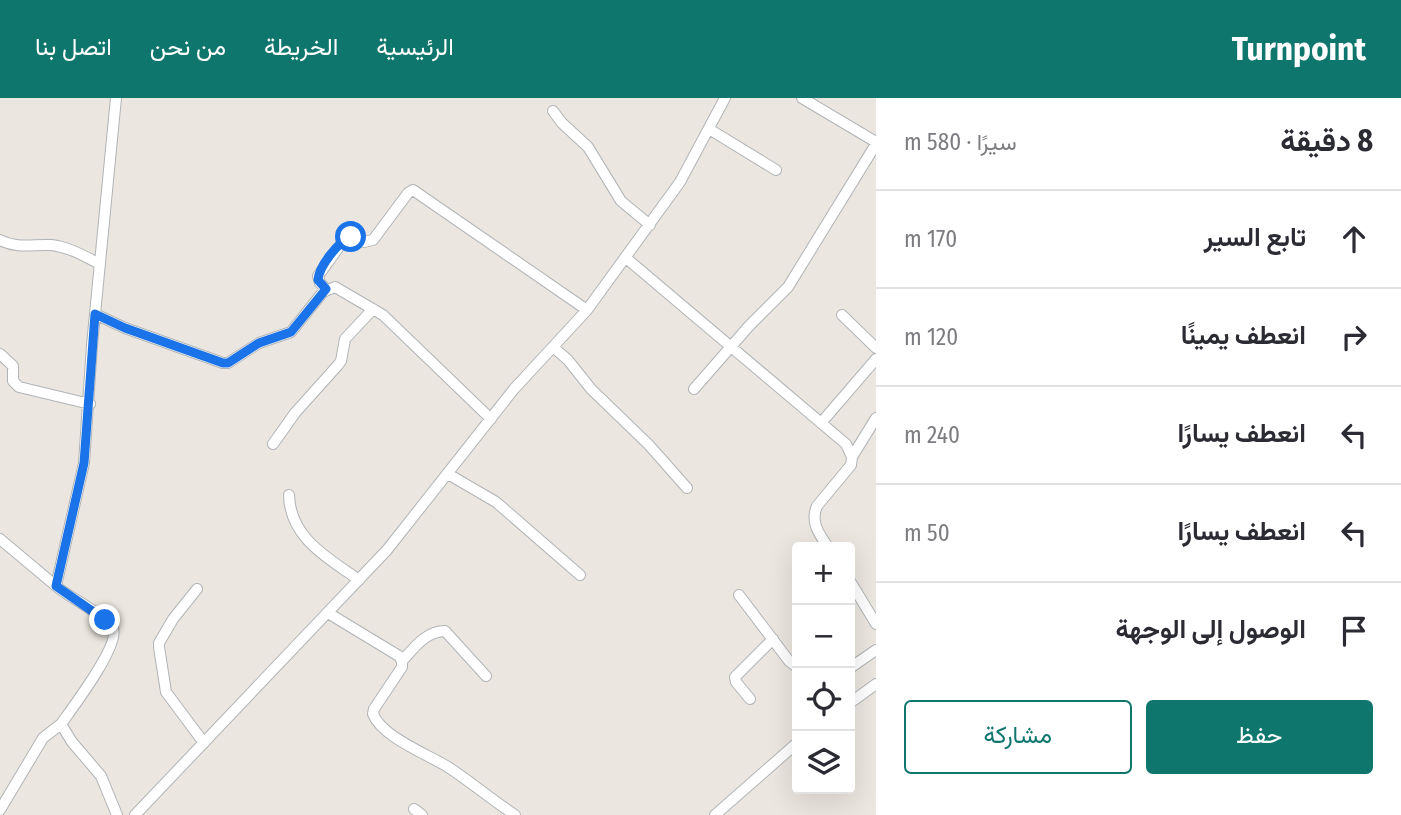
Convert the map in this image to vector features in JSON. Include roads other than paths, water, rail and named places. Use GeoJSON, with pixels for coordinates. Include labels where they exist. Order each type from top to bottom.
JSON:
{"type":"FeatureCollection","features":[{"type":"Feature","properties":{"kind":"street"},"geometry":{"type":"LineString","coordinates":[[56,586],[84,463],[116,98]]}},
{"type":"Feature","properties":{"kind":"street"},"geometry":{"type":"LineString","coordinates":[[135,815],[359,580],[530,371],[587,310],[680,182],[725,98]]}},
{"type":"Feature","properties":{"kind":"street"},"geometry":{"type":"LineString","coordinates":[[694,390],[731,346],[788,287],[876,143],[802,98]]}},
{"type":"Feature","properties":{"kind":"street"},"geometry":{"type":"LineString","coordinates":[[552,111],[588,147],[621,201],[650,225]]}},
{"type":"Feature","properties":{"kind":"street"},"geometry":{"type":"LineString","coordinates":[[709,130],[776,170]]}},
{"type":"Feature","properties":{"kind":"street"},"geometry":{"type":"LineString","coordinates":[[326,289],[320,284],[318,275],[344,240],[351,237],[364,242],[373,240],[413,190],[587,310]]}},
{"type":"Feature","properties":{"kind":"street"},"geometry":{"type":"LineString","coordinates":[[0,240],[19,246],[59,247],[100,264]]}},
{"type":"Feature","properties":{"kind":"street"},"geometry":{"type":"LineString","coordinates":[[626,258],[846,444],[852,457]]}},
{"type":"Feature","properties":{"kind":"street"},"geometry":{"type":"LineString","coordinates":[[95,314],[125,328],[228,363],[259,343],[291,332],[326,289],[335,288],[373,309],[407,337],[491,419]]}},
{"type":"Feature","properties":{"kind":"street"},"geometry":{"type":"LineString","coordinates":[[273,444],[295,413],[341,361],[345,339],[373,309]]}},
{"type":"Feature","properties":{"kind":"street"},"geometry":{"type":"LineString","coordinates":[[842,314],[876,348]]}},
{"type":"Feature","properties":{"kind":"street"},"geometry":{"type":"LineString","coordinates":[[553,347],[568,360],[590,389],[649,445],[687,488]]}},
{"type":"Feature","properties":{"kind":"street"},"geometry":{"type":"LineString","coordinates":[[0,354],[12,366],[13,381],[19,387],[90,404]]}},
{"type":"Feature","properties":{"kind":"street"},"geometry":{"type":"LineString","coordinates":[[821,423],[876,359]]}},
{"type":"Feature","properties":{"kind":"street"},"geometry":{"type":"LineString","coordinates":[[825,542],[816,525],[814,513],[851,464],[852,457],[876,418]]}},
{"type":"Feature","properties":{"kind":"street"},"geometry":{"type":"LineString","coordinates":[[448,474],[496,502],[580,575]]}},
{"type":"Feature","properties":{"kind":"street"},"geometry":{"type":"LineString","coordinates":[[289,495],[291,515],[305,539],[359,580]]}},
{"type":"Feature","properties":{"kind":"street"},"geometry":{"type":"LineString","coordinates":[[0,539],[56,586],[105,620],[114,635],[100,666],[61,724],[43,738],[0,810]]}},
{"type":"Feature","properties":{"kind":"street"},"geometry":{"type":"LineString","coordinates":[[197,589],[173,619],[159,647],[166,692],[204,743]]}},
{"type":"Feature","properties":{"kind":"street"},"geometry":{"type":"LineString","coordinates":[[855,589],[876,624]]}},
{"type":"Feature","properties":{"kind":"street"},"geometry":{"type":"LineString","coordinates":[[739,595],[792,664]]}},
{"type":"Feature","properties":{"kind":"street"},"geometry":{"type":"LineString","coordinates":[[328,613],[399,656],[402,661],[402,667],[374,709],[374,718],[395,737],[446,766],[515,815]]}},
{"type":"Feature","properties":{"kind":"street"},"geometry":{"type":"LineString","coordinates":[[402,661],[420,642],[445,631],[486,676]]}},
{"type":"Feature","properties":{"kind":"street"},"geometry":{"type":"LineString","coordinates":[[751,699],[736,682],[735,677],[773,639]]}},
{"type":"Feature","properties":{"kind":"street"},"geometry":{"type":"LineString","coordinates":[[855,664],[876,650]]}},
{"type":"Feature","properties":{"kind":"street"},"geometry":{"type":"LineString","coordinates":[[855,699],[876,684]]}},
{"type":"Feature","properties":{"kind":"street"},"geometry":{"type":"LineString","coordinates":[[61,724],[72,743],[101,776],[117,815]]}},
{"type":"Feature","properties":{"kind":"street"},"geometry":{"type":"LineString","coordinates":[[715,815],[792,747]]}}]}
